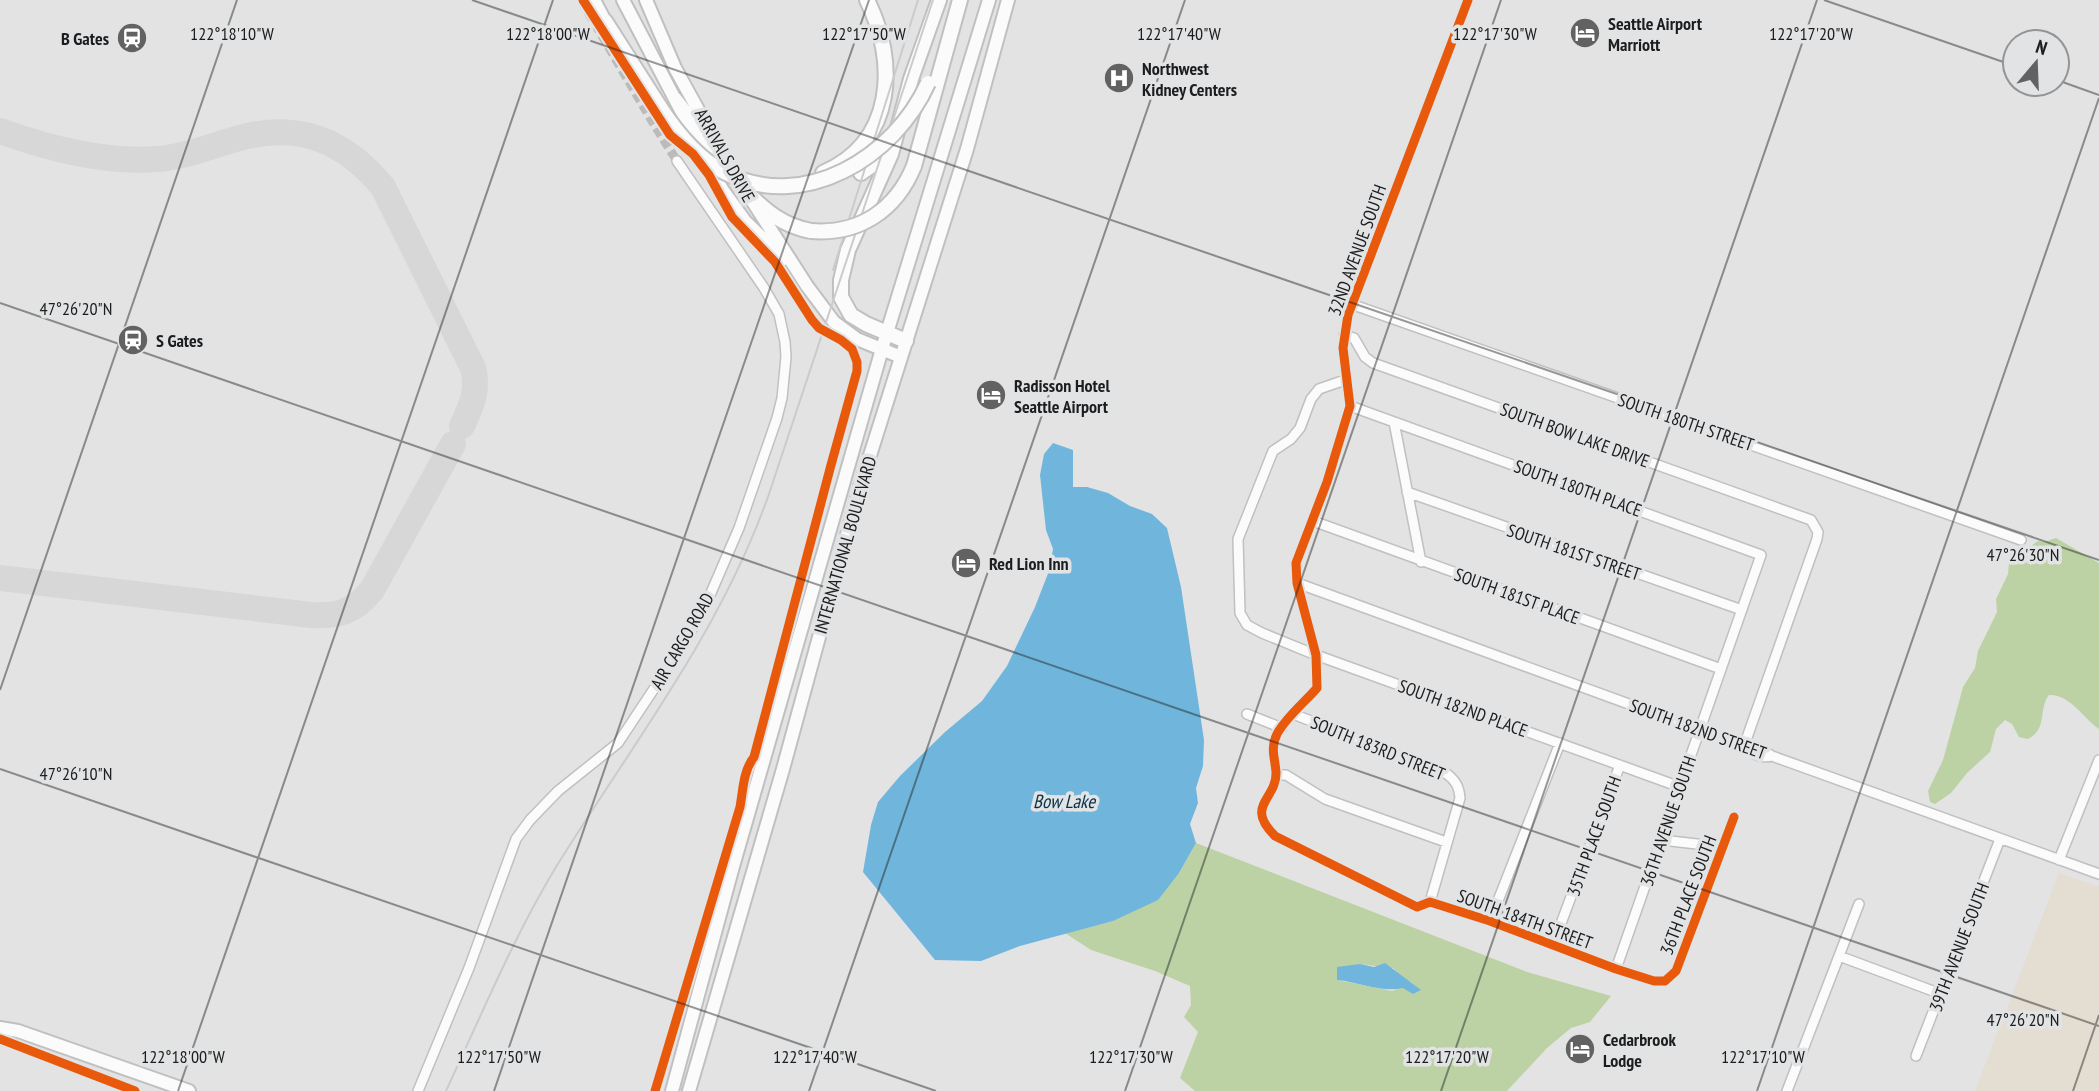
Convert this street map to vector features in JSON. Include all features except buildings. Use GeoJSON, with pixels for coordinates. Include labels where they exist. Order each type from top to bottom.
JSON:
{"type":"FeatureCollection","features":[{"type":"Feature","properties":{"kind":"highway"},"geometry":{"type":"LineString","coordinates":[[906,341],[851,315],[843,303],[841,289],[845,258],[888,163],[911,79],[939,0]]}},
{"type":"Feature","properties":{"kind":"highway"},"geometry":{"type":"LineString","coordinates":[[605,22],[660,107],[693,149],[721,171],[754,183],[789,185],[835,176],[871,155],[902,126],[919,102],[928,83],[959,0]]}},
{"type":"Feature","properties":{"kind":"highway"},"geometry":{"type":"LineString","coordinates":[[747,192],[776,219],[811,231],[842,230],[869,220],[881,212],[901,191],[914,166],[959,0]]}},
{"type":"Feature","properties":{"kind":"highway"},"geometry":{"type":"LineString","coordinates":[[789,185],[819,176],[842,163],[866,139],[878,118],[884,99],[887,63],[883,38],[871,6]]}},
{"type":"Feature","properties":{"kind":"highway"},"geometry":{"type":"LineString","coordinates":[[861,173],[885,155],[894,144]]}},
{"type":"Feature","properties":{"kind":"main road"},"geometry":{"type":"LineString","coordinates":[[594,0],[605,22]]}},
{"type":"Feature","properties":{"kind":"main road","name":"ARRIVALS DRIVE"},"geometry":{"type":"LineString","coordinates":[[622,0],[734,207],[807,286]]}},
{"type":"Feature","properties":{"kind":"main road"},"geometry":{"type":"LineString","coordinates":[[646,0],[674,68],[721,154]]}},
{"type":"Feature","properties":{"kind":"main road","name":"INTERNATIONAL BOULEVARD"},"geometry":{"type":"LineString","coordinates":[[672,1091],[732,870],[882,349],[989,0]]}},
{"type":"Feature","properties":{"kind":"main road","name":"INTERNATIONAL BOULEVARD"},"geometry":{"type":"LineString","coordinates":[[689,1091],[783,769],[860,487],[967,149],[1008,0]]}},
{"type":"Feature","properties":{"kind":"main road","name":"ARRIVALS DRIVE"},"geometry":{"type":"LineString","coordinates":[[675,98],[721,154],[828,316],[857,339],[901,356]]}},
{"type":"Feature","properties":{"kind":"main road"},"geometry":{"type":"LineString","coordinates":[[0,1017],[18,1031]]}},
{"type":"Feature","properties":{"kind":"main road"},"geometry":{"type":"LineString","coordinates":[[0,1028],[18,1031],[189,1091]]}},
{"type":"Feature","properties":{"kind":"street","name":"32ND AVENUE SOUTH"},"geometry":{"type":"LineString","coordinates":[[1266,827],[1262,809],[1276,775],[1272,752],[1277,734],[1317,688],[1317,655],[1297,583],[1296,563],[1340,443],[1350,406],[1345,380],[1344,335],[1351,304],[1468,0]]}},
{"type":"Feature","properties":{"kind":"street","name":"AIR CARGO ROAD"},"geometry":{"type":"LineString","coordinates":[[418,1091],[472,960],[516,839],[558,791],[618,743],[699,618],[760,472],[782,398],[785,342],[779,314],[773,301],[677,161]]}},
{"type":"Feature","properties":{"kind":"street","name":"SOUTH 180TH STREET"},"geometry":{"type":"LineString","coordinates":[[1351,304],[2021,540]]}},
{"type":"Feature","properties":{"kind":"street","name":"SOUTH BOW LAKE DRIVE"},"geometry":{"type":"LineString","coordinates":[[1344,335],[1354,338],[1365,357],[1373,363],[1811,520],[1818,532],[1817,539],[1744,746]]}},
{"type":"Feature","properties":{"kind":"street","name":"SOUTH 182ND PLACE"},"geometry":{"type":"LineString","coordinates":[[1345,380],[1319,389],[1311,399],[1300,428],[1291,439],[1273,451],[1238,538],[1240,613],[1247,625],[1317,655],[1680,787]]}},
{"type":"Feature","properties":{"kind":"street","name":"SOUTH 180TH PLACE"},"geometry":{"type":"LineString","coordinates":[[1350,406],[1761,555]]}},
{"type":"Feature","properties":{"kind":"street"},"geometry":{"type":"LineString","coordinates":[[1394,422],[1420,562]]}},
{"type":"Feature","properties":{"kind":"street","name":"SOUTH 181ST STREET"},"geometry":{"type":"LineString","coordinates":[[1406,492],[1742,610]]}},
{"type":"Feature","properties":{"kind":"street","name":"SOUTH 181ST PLACE"},"geometry":{"type":"LineString","coordinates":[[1313,521],[1721,669]]}},
{"type":"Feature","properties":{"kind":"street","name":"36TH AVENUE SOUTH"},"geometry":{"type":"LineString","coordinates":[[1616,969],[1761,555]]}},
{"type":"Feature","properties":{"kind":"street","name":"SOUTH 182ND STREET"},"geometry":{"type":"LineString","coordinates":[[1297,583],[1700,729],[1744,746],[1750,752],[1765,758],[1772,757],[2099,874]]}},
{"type":"Feature","properties":{"kind":"street"},"geometry":{"type":"LineString","coordinates":[[1247,714],[1282,728]]}},
{"type":"Feature","properties":{"kind":"street","name":"SOUTH 183RD STREET"},"geometry":{"type":"LineString","coordinates":[[1293,714],[1447,774],[1459,788],[1460,799],[1446,842]]}},
{"type":"Feature","properties":{"kind":"street"},"geometry":{"type":"LineString","coordinates":[[1490,921],[1560,743]]}},
{"type":"Feature","properties":{"kind":"street"},"geometry":{"type":"LineString","coordinates":[[2059,860],[2099,760]]}},
{"type":"Feature","properties":{"kind":"street","name":"35TH PLACE SOUTH"},"geometry":{"type":"LineString","coordinates":[[1553,945],[1620,765]]}},
{"type":"Feature","properties":{"kind":"street"},"geometry":{"type":"LineString","coordinates":[[1276,775],[1286,775],[1325,799],[1446,842],[1430,902]]}},
{"type":"Feature","properties":{"kind":"street","name":"36TH PLACE SOUTH"},"geometry":{"type":"LineString","coordinates":[[1665,981],[1676,971],[1734,817]]}},
{"type":"Feature","properties":{"kind":"street","name":"SOUTH 184TH STREET"},"geometry":{"type":"LineString","coordinates":[[1266,827],[1275,836],[1417,906],[1430,902],[1490,921],[1616,969],[1654,981],[1665,981]]}},
{"type":"Feature","properties":{"kind":"street","name":"39TH AVENUE SOUTH"},"geometry":{"type":"LineString","coordinates":[[1916,1056],[2000,839]]}},
{"type":"Feature","properties":{"kind":"street"},"geometry":{"type":"LineString","coordinates":[[1662,840],[1723,847]]}},
{"type":"Feature","properties":{"kind":"street"},"geometry":{"type":"LineString","coordinates":[[1787,1091],[1859,904]]}},
{"type":"Feature","properties":{"kind":"street"},"geometry":{"type":"LineString","coordinates":[[1839,956],[1941,994]]}},
{"type":"Feature","properties":{"kind":"shaded area"},"geometry":{"type":"Polygon","coordinates":[[[2059,873],[2099,887],[2099,1091],[1975,1091],[2059,873]]]}},
{"type":"Feature","properties":{"kind":"green space"},"geometry":{"type":"Polygon","coordinates":[[[2056,538],[2099,563],[2099,729],[2070,702],[2049,695],[2041,724],[2034,735],[2028,739],[2019,737],[2012,724],[2005,720],[1996,729],[1990,752],[1967,773],[1951,793],[1935,804],[1930,802],[1928,791],[1943,760],[1963,687],[1975,668],[1978,651],[1997,612],[1996,599],[2008,574],[2009,562],[2038,541],[2056,538]]]}},
{"type":"Feature","properties":{"kind":"green space"},"geometry":{"type":"Polygon","coordinates":[[[1196,843],[1527,972],[1611,996],[1590,1022],[1571,1028],[1547,1048],[1507,1091],[1195,1091],[1180,1078],[1198,1032],[1184,1017],[1191,1005],[1190,986],[1155,971],[1091,950],[1065,933],[1113,921],[1179,873],[1196,843]],[[1359,964],[1337,980],[1392,991],[1413,983],[1403,979],[1393,968],[1359,964]]]}},
{"type":"Feature","properties":{"kind":"water","name":"Bow Lake"},"geometry":{"type":"Polygon","coordinates":[[[1053,443],[1073,450],[1073,487],[1087,487],[1108,493],[1130,506],[1152,514],[1167,528],[1181,587],[1204,740],[1203,766],[1196,788],[1198,803],[1190,824],[1196,843],[1179,873],[1158,900],[1113,921],[1020,946],[981,961],[935,960],[863,872],[871,825],[878,802],[900,776],[982,701],[1007,666],[1049,571],[1053,549],[1046,530],[1040,475],[1044,454],[1053,443]]]}},
{"type":"Feature","properties":{"kind":"water"},"geometry":{"type":"Polygon","coordinates":[[[1385,963],[1421,990],[1413,994],[1403,988],[1378,988],[1337,980],[1337,967],[1360,964],[1374,967],[1385,963]]]}},
{"type":"Feature","properties":{"kind":"taxiway"},"geometry":{"type":"LineString","coordinates":[[0,131],[58,149],[97,157],[138,160],[168,158],[236,139],[279,132],[317,138],[335,146],[368,170],[383,187],[473,368],[475,391],[462,426]]}},
{"type":"Feature","properties":{"kind":"taxiway"},"geometry":{"type":"LineString","coordinates":[[0,578],[311,615],[338,614],[352,608],[372,590],[453,444]]}},
{"type":"Feature","properties":{"kind":"tunnel"},"geometry":{"type":"LineString","coordinates":[[581,0],[677,161]]}},
{"type":"Feature","properties":{"kind":"tram line"},"geometry":{"type":"LineString","coordinates":[[833,270],[918,0]]}},
{"type":"Feature","properties":{"kind":"tram line"},"geometry":{"type":"LineString","coordinates":[[446,1091],[540,894],[673,686],[726,593],[749,545],[769,494],[933,0]]}},
{"type":"Feature","properties":{"kind":"cycle path"},"geometry":{"type":"LineString","coordinates":[[583,0],[670,135],[693,154],[709,175],[732,217],[775,262],[812,320],[819,328],[852,349],[857,362],[857,371],[754,757],[746,775],[740,807],[655,1091]]}},
{"type":"Feature","properties":{"kind":"cycle path"},"geometry":{"type":"LineString","coordinates":[[1468,0],[1348,315],[1343,348],[1350,406],[1327,482],[1296,563],[1297,583],[1316,655],[1317,688],[1277,734],[1273,748],[1275,782],[1264,803],[1262,817],[1275,836],[1417,907],[1430,902],[1654,981],[1665,981],[1676,971],[1734,817]]}},
{"type":"Feature","properties":{"kind":"cycle path"},"geometry":{"type":"LineString","coordinates":[[0,1039],[135,1091]]}},
{"type":"Feature","properties":{"kind":"place","name":"Seattle Airport Marriott"},"geometry":{"type":"Point","coordinates":[1585,33]}},
{"type":"Feature","properties":{"kind":"place","name":"B Gates"},"geometry":{"type":"Point","coordinates":[132,38]}},
{"type":"Feature","properties":{"kind":"place","name":"Northwest Kidney Centers"},"geometry":{"type":"Point","coordinates":[1119,78]}},
{"type":"Feature","properties":{"kind":"place","name":"S Gates"},"geometry":{"type":"Point","coordinates":[133,340]}},
{"type":"Feature","properties":{"kind":"place","name":"Radisson Hotel Seattle Airport"},"geometry":{"type":"Point","coordinates":[991,395]}},
{"type":"Feature","properties":{"kind":"place","name":"Red Lion Inn"},"geometry":{"type":"Point","coordinates":[966,563]}},
{"type":"Feature","properties":{"kind":"place","name":"Cedarbrook Lodge"},"geometry":{"type":"Point","coordinates":[1580,1049]}}]}
